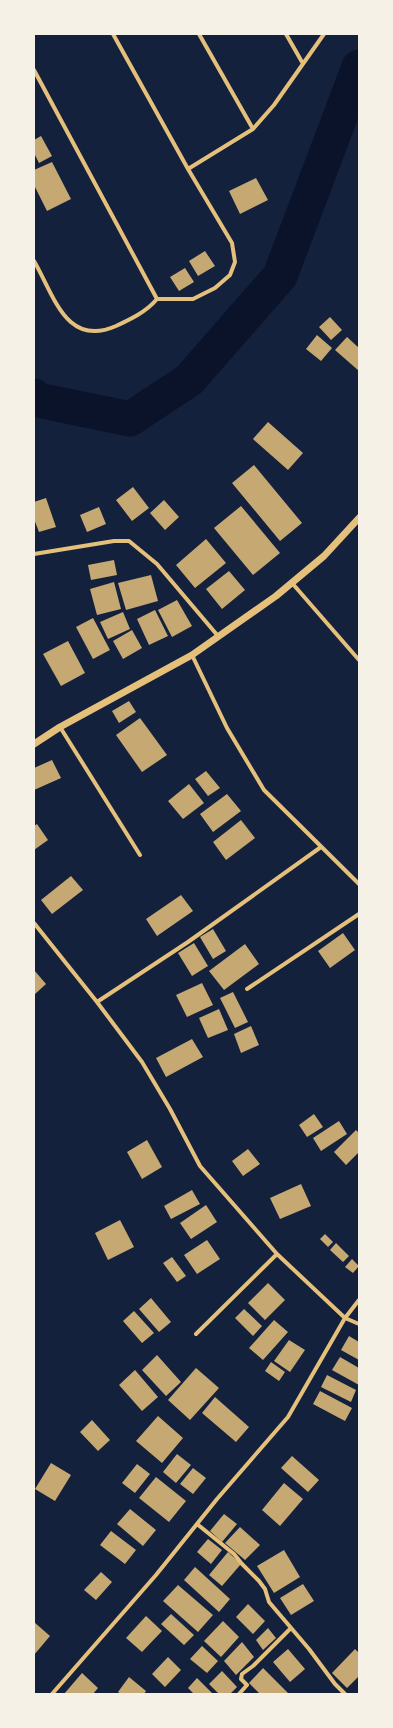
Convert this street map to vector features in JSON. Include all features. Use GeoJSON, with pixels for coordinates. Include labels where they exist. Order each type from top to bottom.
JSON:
{"type":"FeatureCollection","features":[{"type":"Feature","properties":{"kind":"street"},"geometry":{"type":"LineString","coordinates":[[34,261],[58,305],[71,324],[86,331],[103,330],[127,321],[142,313],[157,300],[193,299],[215,288],[230,275],[235,262],[232,243],[188,169],[113,34]]}},
{"type":"Feature","properties":{"kind":"street"},"geometry":{"type":"LineString","coordinates":[[198,34],[253,130]]}},
{"type":"Feature","properties":{"kind":"street"},"geometry":{"type":"LineString","coordinates":[[286,34],[302,62]]}},
{"type":"Feature","properties":{"kind":"street"},"geometry":{"type":"LineString","coordinates":[[188,169],[253,130],[274,105],[302,62],[324,34]]}},
{"type":"Feature","properties":{"kind":"street"},"geometry":{"type":"LineString","coordinates":[[34,70],[157,300]]}},
{"type":"Feature","properties":{"kind":"street"},"geometry":{"type":"LineString","coordinates":[[34,744],[60,727],[192,655],[276,596],[292,583],[324,556],[359,518]]}},
{"type":"Feature","properties":{"kind":"street"},"geometry":{"type":"LineString","coordinates":[[34,554],[114,541],[129,541],[157,564],[218,636]]}},
{"type":"Feature","properties":{"kind":"street"},"geometry":{"type":"LineString","coordinates":[[292,583],[359,660]]}},
{"type":"Feature","properties":{"kind":"street"},"geometry":{"type":"LineString","coordinates":[[192,655],[227,728],[264,790],[359,884]]}},
{"type":"Feature","properties":{"kind":"street"},"geometry":{"type":"LineString","coordinates":[[60,727],[140,855]]}},
{"type":"Feature","properties":{"kind":"street"},"geometry":{"type":"LineString","coordinates":[[97,1002],[188,942],[321,847]]}},
{"type":"Feature","properties":{"kind":"street"},"geometry":{"type":"LineString","coordinates":[[247,989],[359,914]]}},
{"type":"Feature","properties":{"kind":"street"},"geometry":{"type":"LineString","coordinates":[[34,923],[97,1002],[142,1062],[170,1109],[200,1166],[277,1254],[345,1318],[359,1324]]}},
{"type":"Feature","properties":{"kind":"street"},"geometry":{"type":"LineString","coordinates":[[196,1334],[277,1254]]}},
{"type":"Feature","properties":{"kind":"street"},"geometry":{"type":"LineString","coordinates":[[52,1694],[156,1575],[197,1524],[288,1417],[345,1318],[359,1300]]}},
{"type":"Feature","properties":{"kind":"street"},"geometry":{"type":"LineString","coordinates":[[197,1524],[234,1554],[259,1581],[265,1589],[269,1602],[335,1684],[345,1694]]}},
{"type":"Feature","properties":{"kind":"street"},"geometry":{"type":"LineString","coordinates":[[239,1694],[247,1685],[241,1679],[242,1674],[253,1666],[291,1628]]}},
{"type":"Feature","properties":{"kind":"building"},"geometry":{"type":"Polygon","coordinates":[[[41,136],[52,156],[39,163],[34,153],[34,140],[41,136]]]}},
{"type":"Feature","properties":{"kind":"building"},"geometry":{"type":"Polygon","coordinates":[[[52,162],[71,199],[47,211],[34,185],[34,170],[52,162]]]}},
{"type":"Feature","properties":{"kind":"building"},"geometry":{"type":"Polygon","coordinates":[[[256,178],[268,200],[240,214],[229,191],[256,178]]]}},
{"type":"Feature","properties":{"kind":"building"},"geometry":{"type":"Polygon","coordinates":[[[205,251],[215,266],[198,276],[189,261],[205,251]]]}},
{"type":"Feature","properties":{"kind":"building"},"geometry":{"type":"Polygon","coordinates":[[[185,268],[194,282],[179,291],[170,277],[185,268]]]}},
{"type":"Feature","properties":{"kind":"building"},"geometry":{"type":"Polygon","coordinates":[[[330,317],[342,330],[331,340],[319,327],[330,317]]]}},
{"type":"Feature","properties":{"kind":"building"},"geometry":{"type":"Polygon","coordinates":[[[317,335],[332,348],[321,361],[306,349],[317,335]]]}},
{"type":"Feature","properties":{"kind":"building"},"geometry":{"type":"Polygon","coordinates":[[[347,337],[359,348],[359,371],[335,350],[347,337]]]}},
{"type":"Feature","properties":{"kind":"building"},"geometry":{"type":"Polygon","coordinates":[[[268,422],[303,453],[288,470],[253,439],[268,422]]]}},
{"type":"Feature","properties":{"kind":"building"},"geometry":{"type":"Polygon","coordinates":[[[254,465],[302,523],[280,541],[232,483],[254,465]]]}},
{"type":"Feature","properties":{"kind":"building"},"geometry":{"type":"Polygon","coordinates":[[[133,487],[149,508],[132,521],[116,500],[133,487]]]}},
{"type":"Feature","properties":{"kind":"building"},"geometry":{"type":"Polygon","coordinates":[[[46,498],[56,527],[39,532],[34,519],[34,502],[46,498]]]}},
{"type":"Feature","properties":{"kind":"building"},"geometry":{"type":"Polygon","coordinates":[[[164,500],[179,517],[165,530],[150,513],[164,500]]]}},
{"type":"Feature","properties":{"kind":"building"},"geometry":{"type":"Polygon","coordinates":[[[241,506],[280,553],[253,575],[214,528],[241,506]]]}},
{"type":"Feature","properties":{"kind":"building"},"geometry":{"type":"Polygon","coordinates":[[[99,507],[106,524],[87,532],[80,515],[99,507]]]}},
{"type":"Feature","properties":{"kind":"building"},"geometry":{"type":"Polygon","coordinates":[[[206,539],[226,563],[195,588],[176,565],[206,539]]]}},
{"type":"Feature","properties":{"kind":"building"},"geometry":{"type":"Polygon","coordinates":[[[114,560],[117,575],[91,580],[88,565],[114,560]]]}},
{"type":"Feature","properties":{"kind":"building"},"geometry":{"type":"Polygon","coordinates":[[[229,571],[245,590],[222,609],[206,589],[229,571]]]}},
{"type":"Feature","properties":{"kind":"building"},"geometry":{"type":"Polygon","coordinates":[[[151,575],[158,601],[126,610],[118,583],[151,575]]]}},
{"type":"Feature","properties":{"kind":"building"},"geometry":{"type":"Polygon","coordinates":[[[114,582],[121,609],[97,615],[90,589],[114,582]]]}},
{"type":"Feature","properties":{"kind":"building"},"geometry":{"type":"Polygon","coordinates":[[[177,600],[192,626],[172,637],[158,610],[177,600]]]}},
{"type":"Feature","properties":{"kind":"building"},"geometry":{"type":"Polygon","coordinates":[[[155,610],[168,636],[149,645],[137,619],[155,610]]]}},
{"type":"Feature","properties":{"kind":"building"},"geometry":{"type":"Polygon","coordinates":[[[123,612],[130,629],[108,639],[100,622],[123,612]]]}},
{"type":"Feature","properties":{"kind":"building"},"geometry":{"type":"Polygon","coordinates":[[[93,618],[110,650],[93,659],[76,627],[93,618]]]}},
{"type":"Feature","properties":{"kind":"building"},"geometry":{"type":"Polygon","coordinates":[[[132,630],[142,648],[123,659],[113,641],[132,630]]]}},
{"type":"Feature","properties":{"kind":"building"},"geometry":{"type":"Polygon","coordinates":[[[68,641],[85,673],[61,686],[43,654],[68,641]]]}},
{"type":"Feature","properties":{"kind":"building"},"geometry":{"type":"Polygon","coordinates":[[[129,701],[136,712],[119,723],[112,711],[129,701]]]}},
{"type":"Feature","properties":{"kind":"building"},"geometry":{"type":"Polygon","coordinates":[[[140,718],[167,755],[142,772],[116,735],[140,718]]]}},
{"type":"Feature","properties":{"kind":"building"},"geometry":{"type":"Polygon","coordinates":[[[52,760],[61,778],[34,790],[34,768],[52,760]]]}},
{"type":"Feature","properties":{"kind":"building"},"geometry":{"type":"Polygon","coordinates":[[[206,771],[220,788],[208,796],[195,779],[206,771]]]}},
{"type":"Feature","properties":{"kind":"building"},"geometry":{"type":"Polygon","coordinates":[[[189,784],[204,803],[183,819],[168,801],[189,784]]]}},
{"type":"Feature","properties":{"kind":"building"},"geometry":{"type":"Polygon","coordinates":[[[227,794],[241,811],[213,832],[200,814],[227,794]]]}},
{"type":"Feature","properties":{"kind":"building"},"geometry":{"type":"Polygon","coordinates":[[[241,820],[255,838],[226,860],[213,842],[241,820]]]}},
{"type":"Feature","properties":{"kind":"building"},"geometry":{"type":"Polygon","coordinates":[[[37,824],[48,840],[34,850],[34,826],[37,824]]]}},
{"type":"Feature","properties":{"kind":"building"},"geometry":{"type":"Polygon","coordinates":[[[71,876],[83,890],[52,914],[41,900],[71,876]]]}},
{"type":"Feature","properties":{"kind":"building"},"geometry":{"type":"Polygon","coordinates":[[[181,895],[193,911],[157,936],[146,919],[181,895]]]}},
{"type":"Feature","properties":{"kind":"building"},"geometry":{"type":"Polygon","coordinates":[[[213,929],[226,951],[213,959],[200,937],[213,929]]]}},
{"type":"Feature","properties":{"kind":"building"},"geometry":{"type":"Polygon","coordinates":[[[343,933],[355,950],[330,968],[318,951],[343,933]]]}},
{"type":"Feature","properties":{"kind":"building"},"geometry":{"type":"Polygon","coordinates":[[[194,943],[208,966],[192,976],[178,953],[194,943]]]}},
{"type":"Feature","properties":{"kind":"building"},"geometry":{"type":"Polygon","coordinates":[[[245,944],[259,964],[224,990],[209,971],[245,944]]]}},
{"type":"Feature","properties":{"kind":"building"},"geometry":{"type":"Polygon","coordinates":[[[34,970],[46,984],[34,995],[34,970]]]}},
{"type":"Feature","properties":{"kind":"building"},"geometry":{"type":"Polygon","coordinates":[[[202,983],[213,1005],[187,1017],[176,995],[202,983]]]}},
{"type":"Feature","properties":{"kind":"building"},"geometry":{"type":"Polygon","coordinates":[[[233,992],[248,1022],[235,1028],[220,998],[233,992]]]}},
{"type":"Feature","properties":{"kind":"building"},"geometry":{"type":"Polygon","coordinates":[[[219,1009],[228,1030],[208,1038],[199,1018],[219,1009]]]}},
{"type":"Feature","properties":{"kind":"building"},"geometry":{"type":"Polygon","coordinates":[[[251,1026],[259,1045],[241,1053],[234,1034],[251,1026]]]}},
{"type":"Feature","properties":{"kind":"building"},"geometry":{"type":"Polygon","coordinates":[[[192,1039],[203,1057],[166,1077],[156,1058],[192,1039]]]}},
{"type":"Feature","properties":{"kind":"building"},"geometry":{"type":"Polygon","coordinates":[[[314,1114],[323,1127],[307,1137],[299,1125],[314,1114]]]}},
{"type":"Feature","properties":{"kind":"building"},"geometry":{"type":"Polygon","coordinates":[[[339,1121],[347,1134],[321,1151],[313,1138],[339,1121]]]}},
{"type":"Feature","properties":{"kind":"building"},"geometry":{"type":"Polygon","coordinates":[[[356,1130],[359,1133],[359,1152],[346,1165],[334,1152],[356,1130]]]}},
{"type":"Feature","properties":{"kind":"building"},"geometry":{"type":"Polygon","coordinates":[[[147,1140],[162,1167],[142,1179],[127,1152],[147,1140]]]}},
{"type":"Feature","properties":{"kind":"building"},"geometry":{"type":"Polygon","coordinates":[[[248,1149],[260,1164],[243,1176],[232,1161],[248,1149]]]}},
{"type":"Feature","properties":{"kind":"building"},"geometry":{"type":"Polygon","coordinates":[[[301,1184],[311,1206],[280,1219],[270,1198],[301,1184]]]}},
{"type":"Feature","properties":{"kind":"building"},"geometry":{"type":"Polygon","coordinates":[[[192,1190],[200,1204],[171,1219],[164,1206],[192,1190]]]}},
{"type":"Feature","properties":{"kind":"building"},"geometry":{"type":"Polygon","coordinates":[[[206,1205],[217,1222],[191,1239],[180,1223],[206,1205]]]}},
{"type":"Feature","properties":{"kind":"building"},"geometry":{"type":"Polygon","coordinates":[[[120,1220],[134,1247],[108,1260],[95,1233],[120,1220]]]}},
{"type":"Feature","properties":{"kind":"building"},"geometry":{"type":"Polygon","coordinates":[[[325,1234],[333,1242],[328,1247],[320,1239],[325,1234]]]}},
{"type":"Feature","properties":{"kind":"building"},"geometry":{"type":"Polygon","coordinates":[[[207,1240],[220,1259],[197,1274],[184,1255],[207,1240]]]}},
{"type":"Feature","properties":{"kind":"building"},"geometry":{"type":"Polygon","coordinates":[[[336,1243],[349,1256],[343,1262],[330,1250],[336,1243]]]}},
{"type":"Feature","properties":{"kind":"building"},"geometry":{"type":"Polygon","coordinates":[[[172,1257],[186,1276],[177,1282],[163,1263],[172,1257]]]}},
{"type":"Feature","properties":{"kind":"building"},"geometry":{"type":"Polygon","coordinates":[[[352,1259],[359,1266],[353,1273],[345,1267],[352,1259]]]}},
{"type":"Feature","properties":{"kind":"building"},"geometry":{"type":"Polygon","coordinates":[[[268,1283],[285,1300],[265,1320],[248,1303],[268,1283]]]}},
{"type":"Feature","properties":{"kind":"building"},"geometry":{"type":"Polygon","coordinates":[[[151,1298],[171,1322],[159,1332],[139,1309],[151,1298]]]}},
{"type":"Feature","properties":{"kind":"building"},"geometry":{"type":"Polygon","coordinates":[[[244,1309],[262,1326],[253,1336],[235,1318],[244,1309]]]}},
{"type":"Feature","properties":{"kind":"building"},"geometry":{"type":"Polygon","coordinates":[[[134,1311],[154,1333],[142,1343],[123,1321],[134,1311]]]}},
{"type":"Feature","properties":{"kind":"building"},"geometry":{"type":"Polygon","coordinates":[[[274,1320],[288,1332],[263,1360],[249,1348],[274,1320]]]}},
{"type":"Feature","properties":{"kind":"building"},"geometry":{"type":"Polygon","coordinates":[[[349,1336],[359,1342],[359,1360],[341,1350],[349,1336]]]}},
{"type":"Feature","properties":{"kind":"building"},"geometry":{"type":"Polygon","coordinates":[[[289,1340],[305,1350],[290,1372],[274,1361],[289,1340]]]}},
{"type":"Feature","properties":{"kind":"building"},"geometry":{"type":"Polygon","coordinates":[[[157,1355],[181,1382],[166,1396],[142,1370],[157,1355]]]}},
{"type":"Feature","properties":{"kind":"building"},"geometry":{"type":"Polygon","coordinates":[[[340,1357],[359,1368],[359,1385],[332,1370],[340,1357]]]}},
{"type":"Feature","properties":{"kind":"building"},"geometry":{"type":"Polygon","coordinates":[[[271,1362],[285,1372],[279,1381],[265,1371],[271,1362]]]}},
{"type":"Feature","properties":{"kind":"building"},"geometry":{"type":"Polygon","coordinates":[[[196,1368],[219,1388],[190,1420],[168,1400],[196,1368]]]}},
{"type":"Feature","properties":{"kind":"building"},"geometry":{"type":"Polygon","coordinates":[[[135,1370],[158,1397],[142,1411],[119,1385],[135,1370]]]}},
{"type":"Feature","properties":{"kind":"building"},"geometry":{"type":"Polygon","coordinates":[[[327,1375],[356,1390],[351,1402],[321,1387],[327,1375]]]}},
{"type":"Feature","properties":{"kind":"building"},"geometry":{"type":"Polygon","coordinates":[[[320,1391],[352,1408],[345,1421],[313,1404],[320,1391]]]}},
{"type":"Feature","properties":{"kind":"building"},"geometry":{"type":"Polygon","coordinates":[[[215,1397],[249,1427],[236,1442],[202,1413],[215,1397]]]}},
{"type":"Feature","properties":{"kind":"building"},"geometry":{"type":"Polygon","coordinates":[[[158,1416],[183,1438],[162,1463],[136,1441],[158,1416]]]}},
{"type":"Feature","properties":{"kind":"building"},"geometry":{"type":"Polygon","coordinates":[[[92,1420],[110,1440],[98,1451],[80,1432],[92,1420]]]}},
{"type":"Feature","properties":{"kind":"building"},"geometry":{"type":"Polygon","coordinates":[[[177,1454],[191,1465],[176,1483],[163,1472],[177,1454]]]}},
{"type":"Feature","properties":{"kind":"building"},"geometry":{"type":"Polygon","coordinates":[[[292,1456],[319,1480],[308,1492],[281,1468],[292,1456]]]}},
{"type":"Feature","properties":{"kind":"building"},"geometry":{"type":"Polygon","coordinates":[[[51,1463],[71,1475],[55,1501],[35,1489],[51,1463]]]}},
{"type":"Feature","properties":{"kind":"building"},"geometry":{"type":"Polygon","coordinates":[[[137,1464],[150,1474],[135,1493],[122,1483],[137,1464]]]}},
{"type":"Feature","properties":{"kind":"building"},"geometry":{"type":"Polygon","coordinates":[[[193,1468],[206,1478],[193,1494],[180,1484],[193,1468]]]}},
{"type":"Feature","properties":{"kind":"building"},"geometry":{"type":"Polygon","coordinates":[[[156,1477],[186,1501],[169,1522],[139,1498],[156,1477]]]}},
{"type":"Feature","properties":{"kind":"building"},"geometry":{"type":"Polygon","coordinates":[[[284,1483],[303,1499],[280,1526],[262,1510],[284,1483]]]}},
{"type":"Feature","properties":{"kind":"building"},"geometry":{"type":"Polygon","coordinates":[[[130,1509],[156,1530],[143,1546],[117,1524],[130,1509]]]}},
{"type":"Feature","properties":{"kind":"building"},"geometry":{"type":"Polygon","coordinates":[[[224,1514],[237,1524],[222,1542],[210,1531],[224,1514]]]}},
{"type":"Feature","properties":{"kind":"building"},"geometry":{"type":"Polygon","coordinates":[[[240,1527],[260,1545],[245,1560],[225,1543],[240,1527]]]}},
{"type":"Feature","properties":{"kind":"building"},"geometry":{"type":"Polygon","coordinates":[[[111,1531],[136,1550],[125,1564],[100,1545],[111,1531]]]}},
{"type":"Feature","properties":{"kind":"building"},"geometry":{"type":"Polygon","coordinates":[[[208,1539],[222,1550],[211,1564],[197,1552],[208,1539]]]}},
{"type":"Feature","properties":{"kind":"building"},"geometry":{"type":"Polygon","coordinates":[[[284,1550],[300,1577],[274,1593],[257,1566],[284,1550]]]}},
{"type":"Feature","properties":{"kind":"building"},"geometry":{"type":"Polygon","coordinates":[[[228,1552],[241,1564],[222,1586],[209,1575],[228,1552]]]}},
{"type":"Feature","properties":{"kind":"building"},"geometry":{"type":"Polygon","coordinates":[[[195,1567],[230,1599],[219,1612],[184,1580],[195,1567]]]}},
{"type":"Feature","properties":{"kind":"building"},"geometry":{"type":"Polygon","coordinates":[[[101,1572],[112,1582],[96,1600],[84,1590],[101,1572]]]}},
{"type":"Feature","properties":{"kind":"building"},"geometry":{"type":"Polygon","coordinates":[[[303,1584],[314,1601],[291,1615],[280,1598],[303,1584]]]}},
{"type":"Feature","properties":{"kind":"building"},"geometry":{"type":"Polygon","coordinates":[[[178,1585],[213,1615],[198,1632],[163,1601],[178,1585]]]}},
{"type":"Feature","properties":{"kind":"building"},"geometry":{"type":"Polygon","coordinates":[[[248,1604],[265,1621],[253,1634],[236,1617],[248,1604]]]}},
{"type":"Feature","properties":{"kind":"building"},"geometry":{"type":"Polygon","coordinates":[[[171,1614],[194,1635],[184,1645],[161,1624],[171,1614]]]}},
{"type":"Feature","properties":{"kind":"building"},"geometry":{"type":"Polygon","coordinates":[[[146,1616],[162,1631],[142,1652],[126,1638],[146,1616]]]}},
{"type":"Feature","properties":{"kind":"building"},"geometry":{"type":"Polygon","coordinates":[[[223,1621],[239,1637],[221,1657],[204,1641],[223,1621]]]}},
{"type":"Feature","properties":{"kind":"building"},"geometry":{"type":"Polygon","coordinates":[[[34,1622],[50,1636],[34,1655],[34,1622]]]}},
{"type":"Feature","properties":{"kind":"building"},"geometry":{"type":"Polygon","coordinates":[[[268,1628],[276,1638],[263,1650],[256,1640],[268,1628]]]}},
{"type":"Feature","properties":{"kind":"building"},"geometry":{"type":"Polygon","coordinates":[[[242,1642],[254,1657],[236,1675],[224,1661],[242,1642]]]}},
{"type":"Feature","properties":{"kind":"building"},"geometry":{"type":"Polygon","coordinates":[[[202,1646],[218,1661],[207,1673],[190,1659],[202,1646]]]}},
{"type":"Feature","properties":{"kind":"building"},"geometry":{"type":"Polygon","coordinates":[[[288,1649],[305,1669],[290,1682],[273,1662],[288,1649]]]}},
{"type":"Feature","properties":{"kind":"building"},"geometry":{"type":"Polygon","coordinates":[[[355,1649],[359,1653],[359,1676],[347,1688],[332,1673],[355,1649]]]}},
{"type":"Feature","properties":{"kind":"building"},"geometry":{"type":"Polygon","coordinates":[[[168,1657],[181,1670],[165,1687],[152,1674],[168,1657]]]}},
{"type":"Feature","properties":{"kind":"building"},"geometry":{"type":"Polygon","coordinates":[[[263,1668],[289,1694],[260,1694],[249,1683],[263,1668]]]}},
{"type":"Feature","properties":{"kind":"building"},"geometry":{"type":"Polygon","coordinates":[[[222,1671],[237,1687],[230,1694],[219,1694],[209,1684],[222,1671]]]}},
{"type":"Feature","properties":{"kind":"building"},"geometry":{"type":"Polygon","coordinates":[[[82,1673],[98,1688],[93,1694],[64,1694],[82,1673]]]}},
{"type":"Feature","properties":{"kind":"building"},"geometry":{"type":"Polygon","coordinates":[[[129,1677],[146,1691],[144,1694],[121,1694],[118,1692],[129,1677]]]}},
{"type":"Feature","properties":{"kind":"building"},"geometry":{"type":"Polygon","coordinates":[[[197,1678],[213,1694],[194,1694],[188,1688],[197,1678]]]}},
{"type":"Feature","properties":{"kind":"waterway"},"geometry":{"type":"LineString","coordinates":[[34,396],[38,400],[130,419],[189,380],[280,276],[359,67]]}}]}
